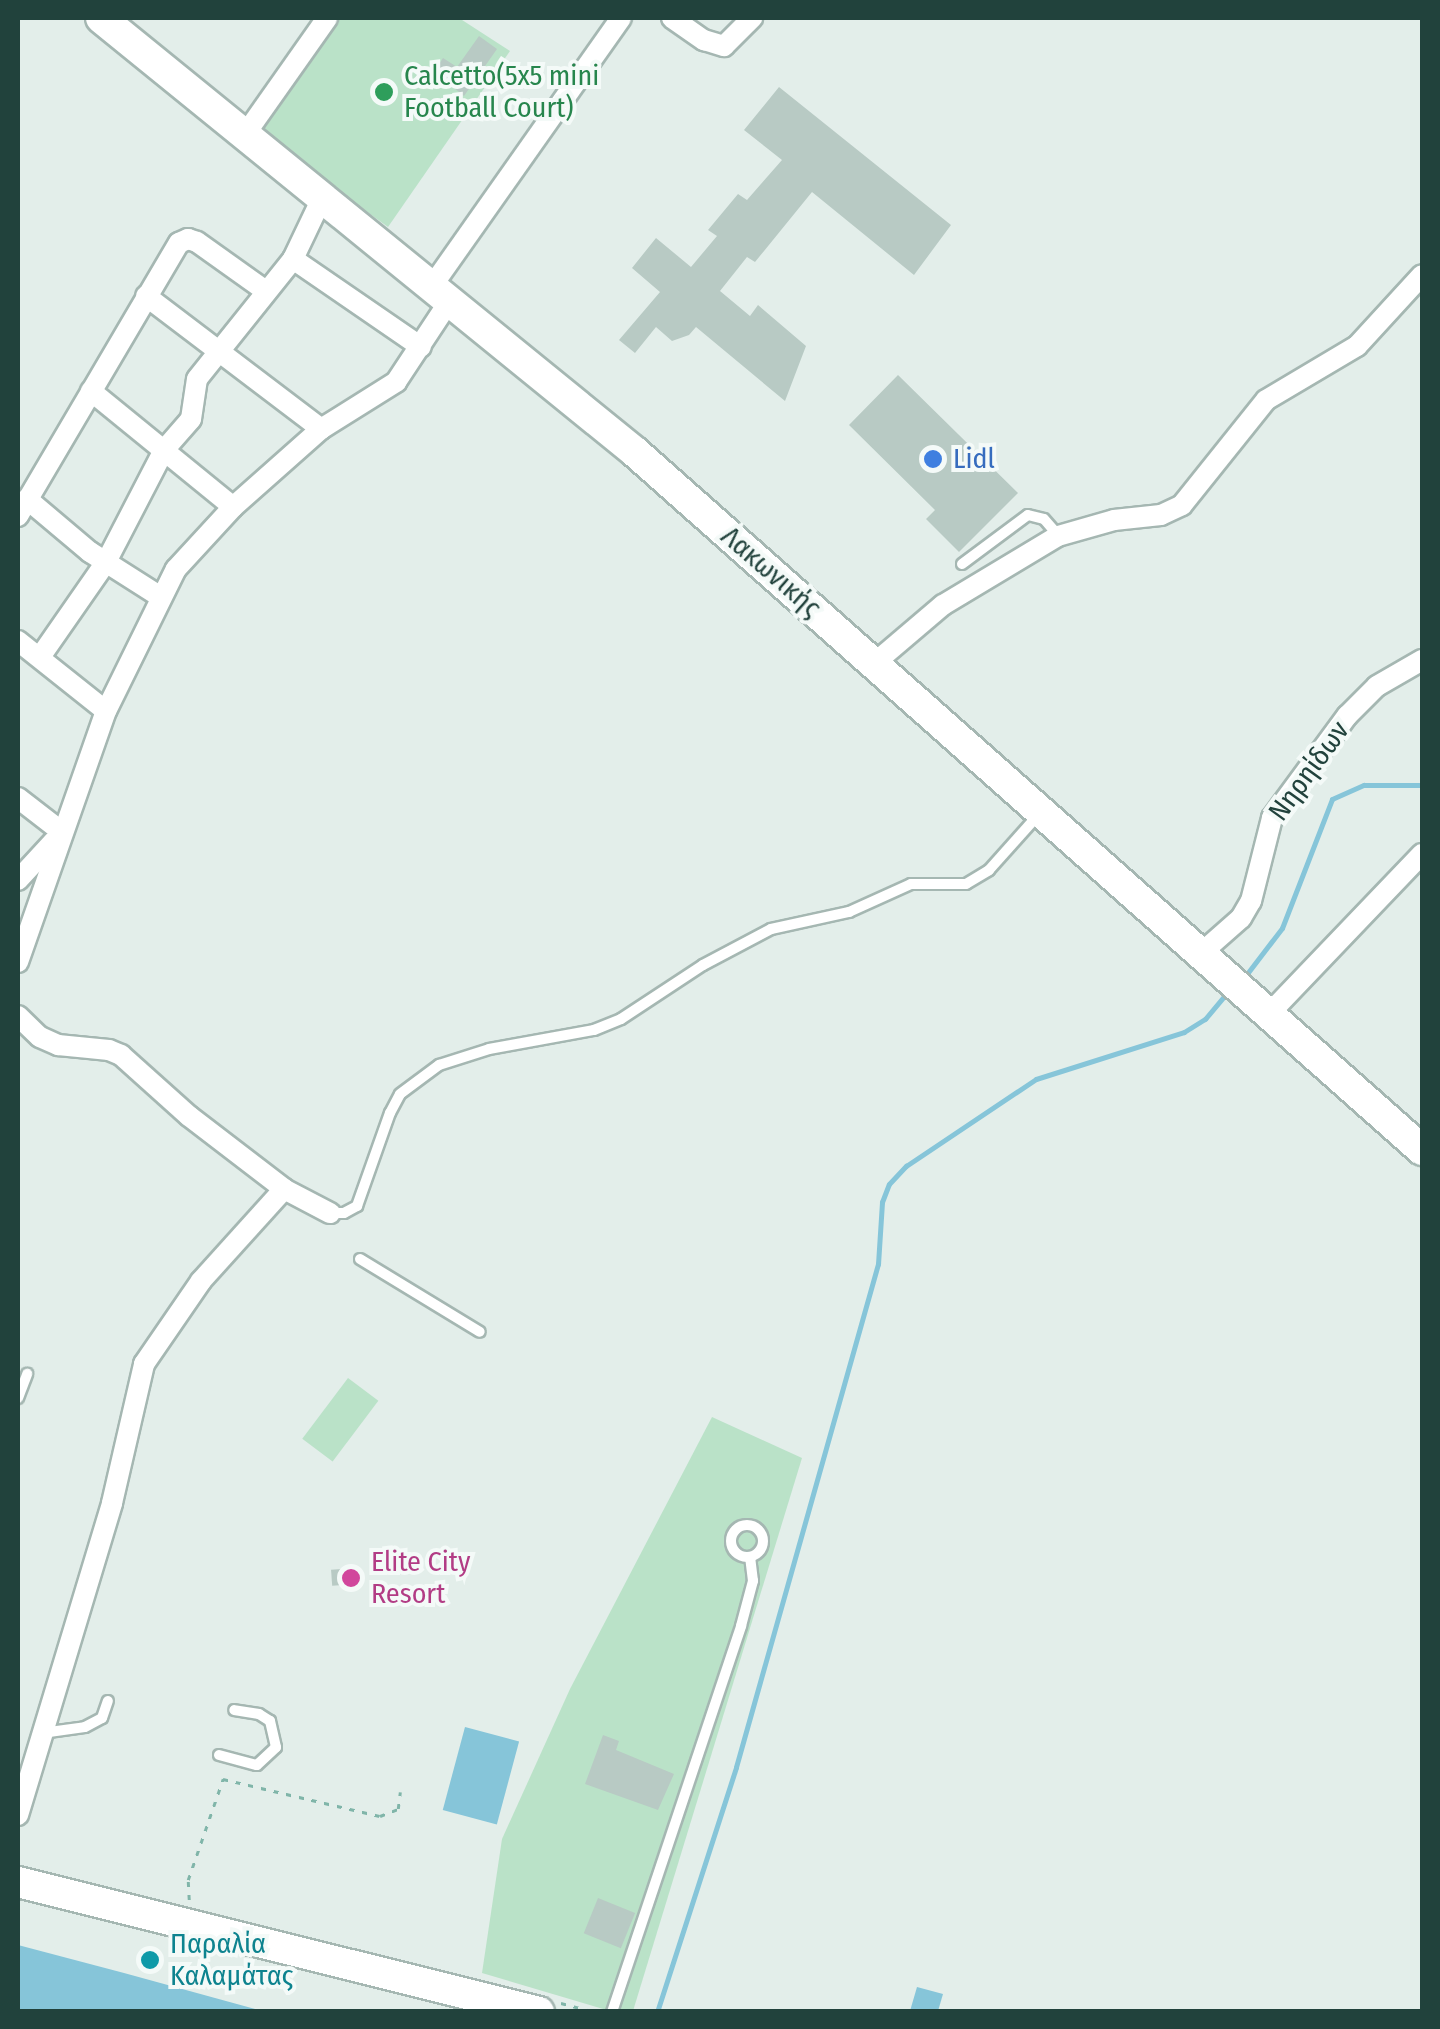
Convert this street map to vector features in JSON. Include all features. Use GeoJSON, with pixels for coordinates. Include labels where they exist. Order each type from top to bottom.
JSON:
{"type":"FeatureCollection","features":[{"type":"Feature","properties":{"kind":"main road","name":"Λακωνικής"},"geometry":{"type":"LineString","coordinates":[[101,18],[621,440],[876,662],[1256,1006],[1422,1150]]}},
{"type":"Feature","properties":{"kind":"main road"},"geometry":{"type":"LineString","coordinates":[[18,1882],[548,2007]]}},
{"type":"Feature","properties":{"kind":"street"},"geometry":{"type":"LineString","coordinates":[[246,132],[326,18]]}},
{"type":"Feature","properties":{"kind":"street"},"geometry":{"type":"LineString","coordinates":[[18,962],[106,711],[159,596],[198,542],[232,507],[321,429],[352,407],[384,394],[421,347],[441,293],[621,18]]}},
{"type":"Feature","properties":{"kind":"street"},"geometry":{"type":"LineString","coordinates":[[672,18],[704,40],[724,46],[752,18]]}},
{"type":"Feature","properties":{"kind":"street"},"geometry":{"type":"LineString","coordinates":[[40,657],[106,562],[164,450],[191,419],[197,379],[293,258],[323,196]]}},
{"type":"Feature","properties":{"kind":"street"},"geometry":{"type":"LineString","coordinates":[[159,596],[22,508],[180,244],[188,239],[266,291]]}},
{"type":"Feature","properties":{"kind":"street"},"geometry":{"type":"LineString","coordinates":[[293,258],[421,347]]}},
{"type":"Feature","properties":{"kind":"street"},"geometry":{"type":"LineString","coordinates":[[876,662],[943,605],[1058,536],[1114,520],[1162,515],[1182,504],[1257,409],[1356,346],[1422,275]]}},
{"type":"Feature","properties":{"kind":"street"},"geometry":{"type":"LineString","coordinates":[[146,296],[321,429]]}},
{"type":"Feature","properties":{"kind":"street"},"geometry":{"type":"LineString","coordinates":[[90,390],[232,507]]}},
{"type":"Feature","properties":{"kind":"street"},"geometry":{"type":"LineString","coordinates":[[18,641],[106,711]]}},
{"type":"Feature","properties":{"kind":"street","name":"Νηρηίδων"},"geometry":{"type":"LineString","coordinates":[[1202,957],[1242,918],[1251,901],[1272,818],[1326,744],[1377,686],[1422,660]]}},
{"type":"Feature","properties":{"kind":"street"},"geometry":{"type":"LineString","coordinates":[[18,798],[62,832]]}},
{"type":"Feature","properties":{"kind":"street"},"geometry":{"type":"LineString","coordinates":[[18,880],[62,832]]}},
{"type":"Feature","properties":{"kind":"street"},"geometry":{"type":"LineString","coordinates":[[1256,1006],[1422,854]]}},
{"type":"Feature","properties":{"kind":"street"},"geometry":{"type":"LineString","coordinates":[[18,1016],[40,1038],[58,1045],[98,1048],[121,1055],[188,1116],[284,1189],[330,1213]]}},
{"type":"Feature","properties":{"kind":"street"},"geometry":{"type":"LineString","coordinates":[[18,1815],[112,1503],[144,1364],[201,1281],[284,1189]]}},
{"type":"Feature","properties":{"kind":"lane"},"geometry":{"type":"LineString","coordinates":[[962,564],[1028,515],[1044,519],[1058,536]]}},
{"type":"Feature","properties":{"kind":"lane"},"geometry":{"type":"LineString","coordinates":[[330,1213],[344,1213],[357,1206],[400,1094],[439,1065],[490,1049],[594,1030],[620,1020],[771,929],[850,912],[911,884],[966,884],[988,870],[1041,812]]}},
{"type":"Feature","properties":{"kind":"lane"},"geometry":{"type":"LineString","coordinates":[[360,1258],[480,1332]]}},
{"type":"Feature","properties":{"kind":"lane"},"geometry":{"type":"LineString","coordinates":[[18,1398],[27,1374]]}},
{"type":"Feature","properties":{"kind":"lane"},"geometry":{"type":"LineString","coordinates":[[612,2012],[740,1626],[753,1581],[750,1558]]}},
{"type":"Feature","properties":{"kind":"lane"},"geometry":{"type":"LineString","coordinates":[[41,1733],[85,1727],[102,1718],[108,1701]]}},
{"type":"Feature","properties":{"kind":"lane"},"geometry":{"type":"LineString","coordinates":[[219,1754],[244,1765],[257,1764],[276,1746],[270,1721],[234,1710]]}},
{"type":"Feature","properties":{"kind":"path"},"geometry":{"type":"LineString","coordinates":[[189,1909],[188,1880],[223,1779],[380,1816],[398,1809],[400,1792]]}},
{"type":"Feature","properties":{"kind":"path"},"geometry":{"type":"LineString","coordinates":[[548,2007],[594,2012]]}},
{"type":"Feature","properties":{"kind":"green space","name":"Calcetto(5x5 mini Football Court)"},"geometry":{"type":"Polygon","coordinates":[[[339,18],[459,18],[510,51],[388,227],[258,133],[339,18]]]}},
{"type":"Feature","properties":{"kind":"green space"},"geometry":{"type":"Polygon","coordinates":[[[348,1378],[378,1401],[333,1462],[302,1439],[348,1378]]]}},
{"type":"Feature","properties":{"kind":"green space"},"geometry":{"type":"Polygon","coordinates":[[[712,1417],[802,1458],[633,2011],[610,2011],[482,1973],[502,1839],[570,1689],[712,1417]]]}},
{"type":"Feature","properties":{"kind":"water"},"geometry":{"type":"Polygon","coordinates":[[[465,1727],[519,1741],[497,1825],[443,1810],[465,1727]]]}},
{"type":"Feature","properties":{"kind":"water"},"geometry":{"type":"Polygon","coordinates":[[[18,1945],[124,1973],[262,2011],[18,2011],[18,1945]]]}},
{"type":"Feature","properties":{"kind":"water"},"geometry":{"type":"Polygon","coordinates":[[[917,1987],[943,1994],[938,2011],[910,2011],[917,1987]]]}},
{"type":"Feature","properties":{"kind":"building"},"geometry":{"type":"Polygon","coordinates":[[[479,36],[497,49],[464,96],[434,72],[443,58],[457,67],[479,36]]]}},
{"type":"Feature","properties":{"kind":"building"},"geometry":{"type":"Polygon","coordinates":[[[779,87],[951,225],[914,275],[812,192],[755,262],[747,257],[720,291],[750,316],[758,305],[806,346],[785,401],[696,327],[689,335],[672,341],[656,327],[635,353],[619,340],[660,292],[632,268],[656,238],[691,267],[717,236],[708,230],[738,194],[747,200],[782,160],[744,130],[779,87]]]}},
{"type":"Feature","properties":{"kind":"building","name":"Lidl"},"geometry":{"type":"Polygon","coordinates":[[[898,375],[1018,493],[959,552],[926,519],[935,510],[849,425],[898,375]]]}},
{"type":"Feature","properties":{"kind":"building"},"geometry":{"type":"Polygon","coordinates":[[[357,1568],[358,1584],[332,1586],[331,1570],[357,1568]]]}},
{"type":"Feature","properties":{"kind":"building"},"geometry":{"type":"Polygon","coordinates":[[[603,1735],[619,1741],[616,1750],[674,1774],[658,1810],[585,1784],[603,1735]]]}},
{"type":"Feature","properties":{"kind":"building"},"geometry":{"type":"Polygon","coordinates":[[[598,1898],[635,1913],[621,1948],[584,1933],[598,1898]]]}},
{"type":"Feature","properties":{"kind":"waterway"},"geometry":{"type":"LineString","coordinates":[[1243,979],[1282,928],[1332,799],[1364,785],[1422,785]]}},
{"type":"Feature","properties":{"kind":"waterway"},"geometry":{"type":"LineString","coordinates":[[657,2012],[736,1767],[878,1264],[882,1202],[889,1184],[906,1166],[1036,1079],[1184,1032],[1205,1019],[1227,993]]}},
{"type":"Feature","properties":{"kind":"place","name":"Calcetto(5x5 mini Football Court)"},"geometry":{"type":"Point","coordinates":[384,92]}},
{"type":"Feature","properties":{"kind":"place","name":"Lidl"},"geometry":{"type":"Point","coordinates":[933,459]}},
{"type":"Feature","properties":{"kind":"place","name":"Elite City Resort"},"geometry":{"type":"Point","coordinates":[351,1578]}},
{"type":"Feature","properties":{"kind":"place","name":"Παραλία Καλαμάτας"},"geometry":{"type":"Point","coordinates":[150,1960]}}]}
